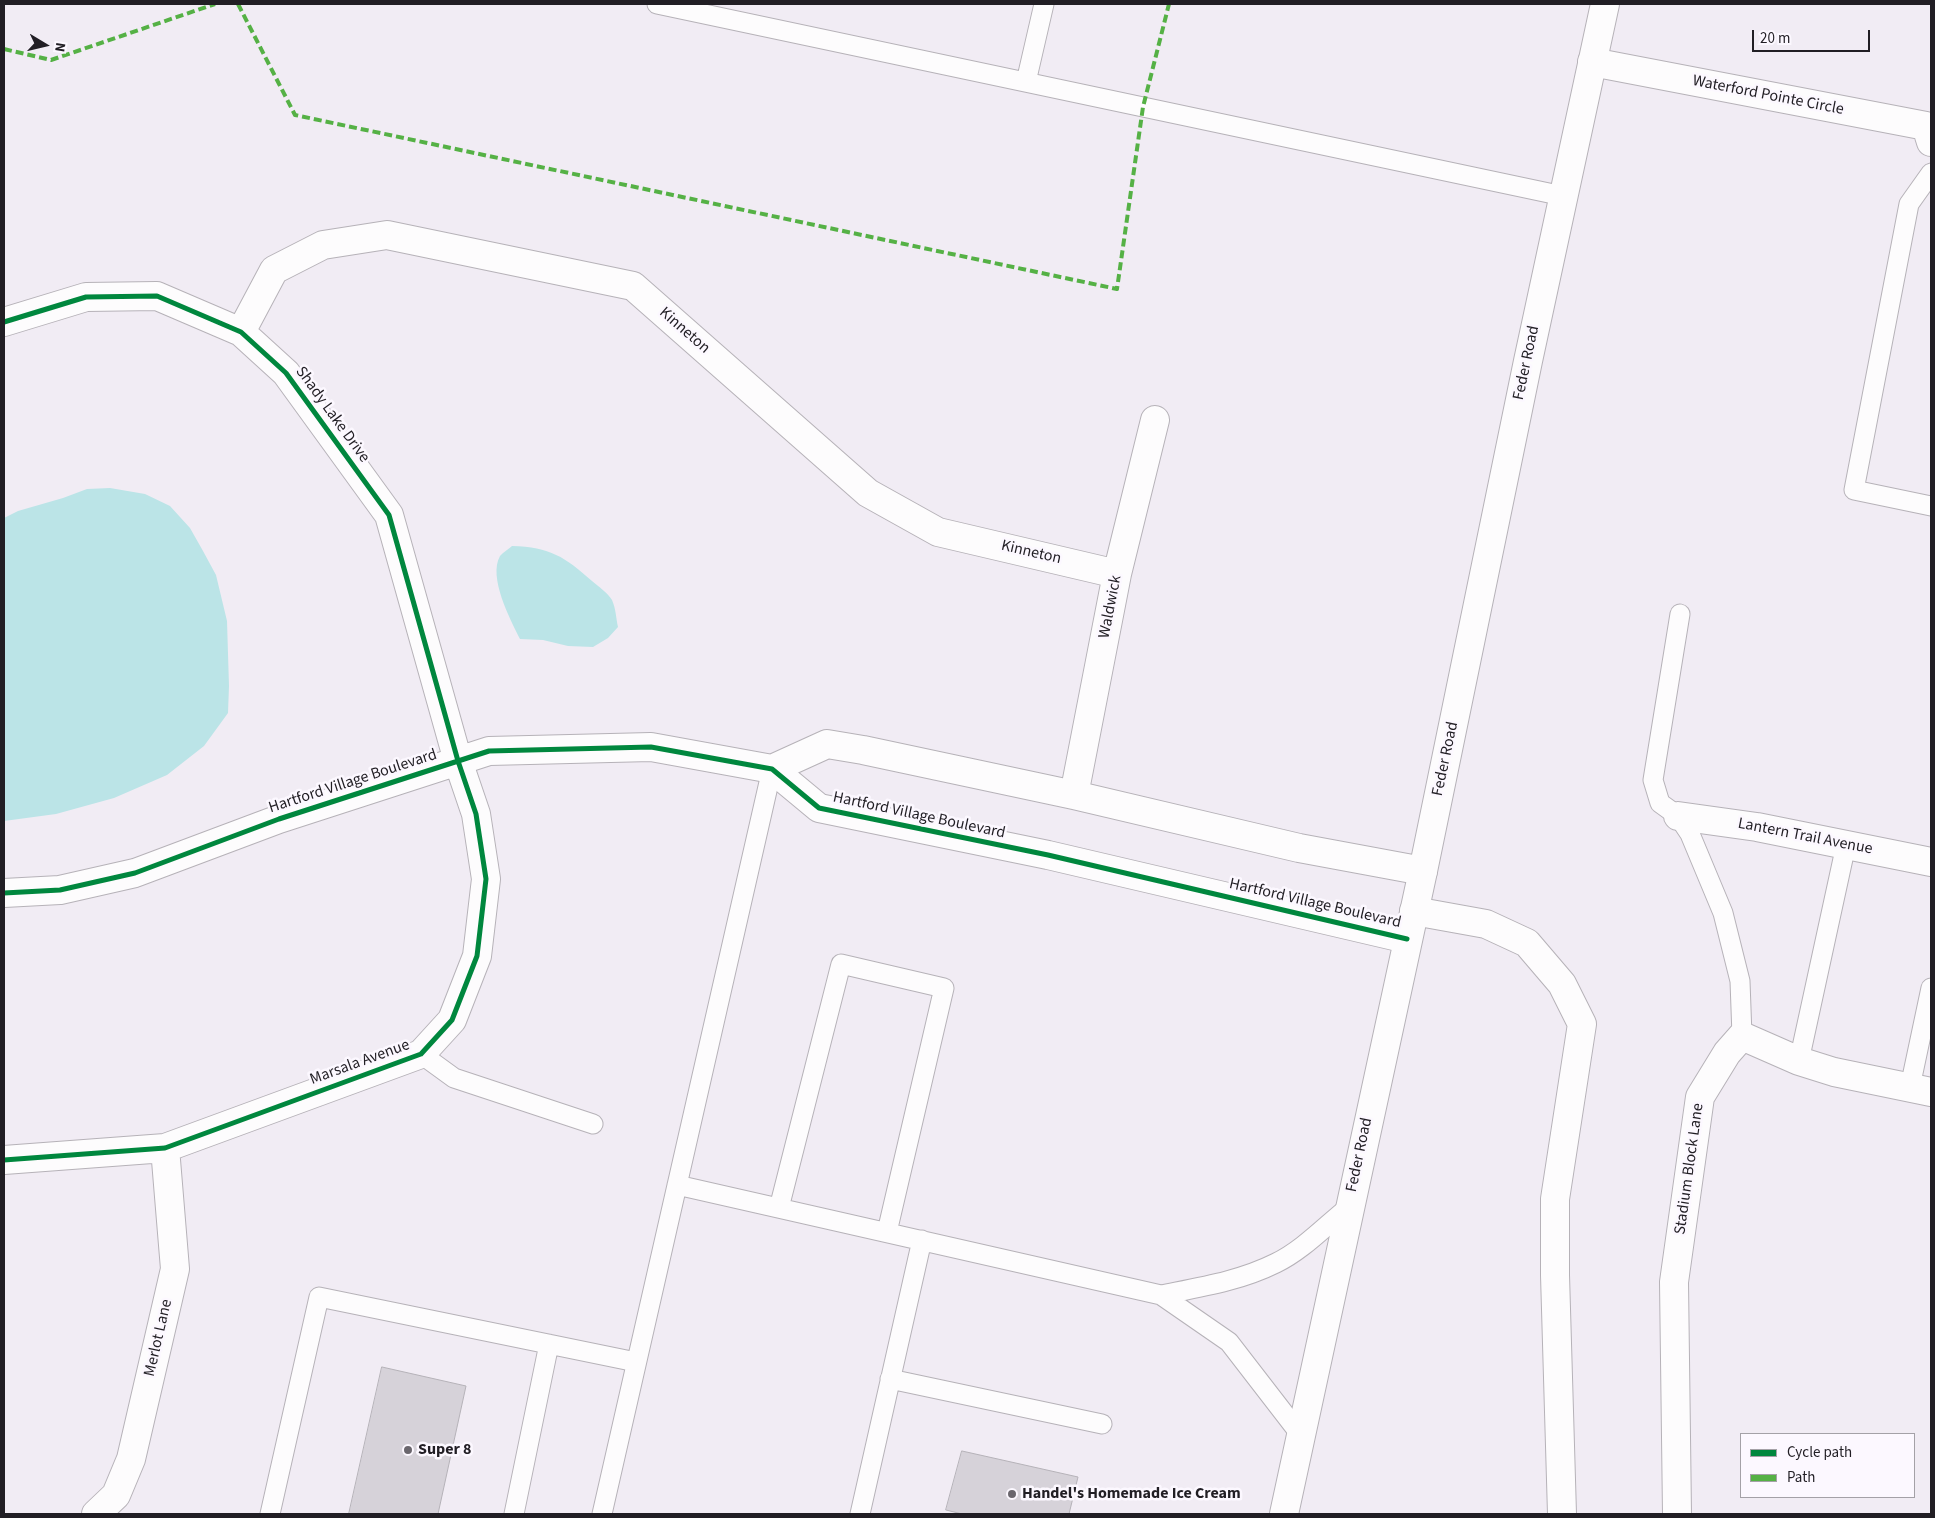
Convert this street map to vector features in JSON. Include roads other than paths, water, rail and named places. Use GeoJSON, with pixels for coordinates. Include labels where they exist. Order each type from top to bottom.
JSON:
{"type":"FeatureCollection","features":[{"type":"Feature","properties":{"kind":"street","name":"Feder Road"},"geometry":{"type":"LineString","coordinates":[[1284,1514],[1349,1206],[1423,871],[1563,196],[1605,4]]}},
{"type":"Feature","properties":{"kind":"street","name":"Waterford Pointe Circle"},"geometry":{"type":"LineString","coordinates":[[1592,62],[1930,130]]}},
{"type":"Feature","properties":{"kind":"street","name":"Kinneton"},"geometry":{"type":"LineString","coordinates":[[242,332],[274,270],[324,245],[387,235],[633,286],[868,493],[938,532],[1117,574]]}},
{"type":"Feature","properties":{"kind":"street","name":"Shady Lake Drive"},"geometry":{"type":"LineString","coordinates":[[4,322],[86,296],[157,296],[242,332],[286,373],[389,515],[458,761]]}},
{"type":"Feature","properties":{"kind":"street","name":"Waldwick"},"geometry":{"type":"LineString","coordinates":[[1074,795],[1117,574],[1155,420]]}},
{"type":"Feature","properties":{"kind":"street"},"geometry":{"type":"LineString","coordinates":[[772,769],[827,744],[1074,795],[1299,848],[1423,871]]}},
{"type":"Feature","properties":{"kind":"street","name":"Hartford Village Boulevard"},"geometry":{"type":"LineString","coordinates":[[4,893],[60,890],[135,873],[279,819],[489,751],[651,747],[772,769],[819,808],[1048,855],[1408,939]]}},
{"type":"Feature","properties":{"kind":"street","name":"Marsala Avenue"},"geometry":{"type":"LineString","coordinates":[[4,1160],[164,1148],[421,1054],[452,1020],[477,956],[486,879],[476,814],[458,761]]}},
{"type":"Feature","properties":{"kind":"street","name":"Lantern Trail Avenue"},"geometry":{"type":"LineString","coordinates":[[1678,816],[1757,827],[1931,862]]}},
{"type":"Feature","properties":{"kind":"street"},"geometry":{"type":"LineString","coordinates":[[1414,911],[1486,924],[1527,943],[1562,984],[1582,1024],[1555,1199],[1555,1275],[1562,1462],[1562,1514]]}},
{"type":"Feature","properties":{"kind":"street"},"geometry":{"type":"LineString","coordinates":[[1742,1036],[1799,1060],[1834,1072],[1920,1090]]}},
{"type":"Feature","properties":{"kind":"street","name":"Stadium Block Lane"},"geometry":{"type":"LineString","coordinates":[[1677,1514],[1674,1282],[1700,1097],[1727,1053],[1742,1036]]}},
{"type":"Feature","properties":{"kind":"street","name":"Merlot Lane"},"geometry":{"type":"LineString","coordinates":[[96,1514],[116,1495],[131,1459],[175,1269],[164,1148]]}},
{"type":"Feature","properties":{"kind":"lane"},"geometry":{"type":"LineString","coordinates":[[657,4],[1563,196]]}},
{"type":"Feature","properties":{"kind":"lane"},"geometry":{"type":"LineString","coordinates":[[1026,82],[1044,4]]}},
{"type":"Feature","properties":{"kind":"lane"},"geometry":{"type":"LineString","coordinates":[[1931,173],[1909,204],[1854,490],[1931,506]]}},
{"type":"Feature","properties":{"kind":"lane"},"geometry":{"type":"LineString","coordinates":[[1680,614],[1653,780],[1660,803],[1678,816],[1690,834],[1723,913],[1740,981],[1742,1036]]}},
{"type":"Feature","properties":{"kind":"lane"},"geometry":{"type":"LineString","coordinates":[[602,1514],[772,769]]}},
{"type":"Feature","properties":{"kind":"lane"},"geometry":{"type":"LineString","coordinates":[[1799,1060],[1846,845]]}},
{"type":"Feature","properties":{"kind":"lane"},"geometry":{"type":"LineString","coordinates":[[780,1208],[841,964],[944,988],[887,1232]]}},
{"type":"Feature","properties":{"kind":"lane"},"geometry":{"type":"LineString","coordinates":[[1920,1090],[1931,988]]}},
{"type":"Feature","properties":{"kind":"lane"},"geometry":{"type":"LineString","coordinates":[[421,1054],[454,1078],[593,1124]]}},
{"type":"Feature","properties":{"kind":"lane"},"geometry":{"type":"LineString","coordinates":[[677,1185],[1162,1295],[1229,1342],[1300,1434]]}},
{"type":"Feature","properties":{"kind":"lane"},"geometry":{"type":"LineString","coordinates":[[1162,1295],[1224,1283],[1249,1275],[1278,1262],[1305,1243],[1349,1206]]}},
{"type":"Feature","properties":{"kind":"lane"},"geometry":{"type":"LineString","coordinates":[[860,1514],[922,1240]]}},
{"type":"Feature","properties":{"kind":"lane"},"geometry":{"type":"LineString","coordinates":[[270,1514],[319,1297],[636,1362]]}},
{"type":"Feature","properties":{"kind":"lane"},"geometry":{"type":"LineString","coordinates":[[514,1514],[549,1344]]}},
{"type":"Feature","properties":{"kind":"lane"},"geometry":{"type":"LineString","coordinates":[[890,1378],[1102,1424]]}},
{"type":"Feature","properties":{"kind":"water"},"geometry":{"type":"Polygon","coordinates":[[[110,488],[145,494],[170,506],[190,528],[216,575],[227,621],[228,713],[204,746],[167,775],[114,798],[56,814],[4,821],[4,518],[18,511],[87,489],[110,488]]]}},
{"type":"Feature","properties":{"kind":"water"},"geometry":{"type":"Polygon","coordinates":[[[512,546],[547,551],[573,566],[610,597],[618,627],[608,638],[593,647],[568,646],[543,640],[520,639],[502,598],[497,575],[497,565],[500,556],[512,546]]]}},
{"type":"Feature","properties":{"kind":"place","name":"Super 8"},"geometry":{"type":"Point","coordinates":[408,1450]}},
{"type":"Feature","properties":{"kind":"place","name":"Handel's Homemade Ice Cream"},"geometry":{"type":"Point","coordinates":[1012,1494]}}]}
